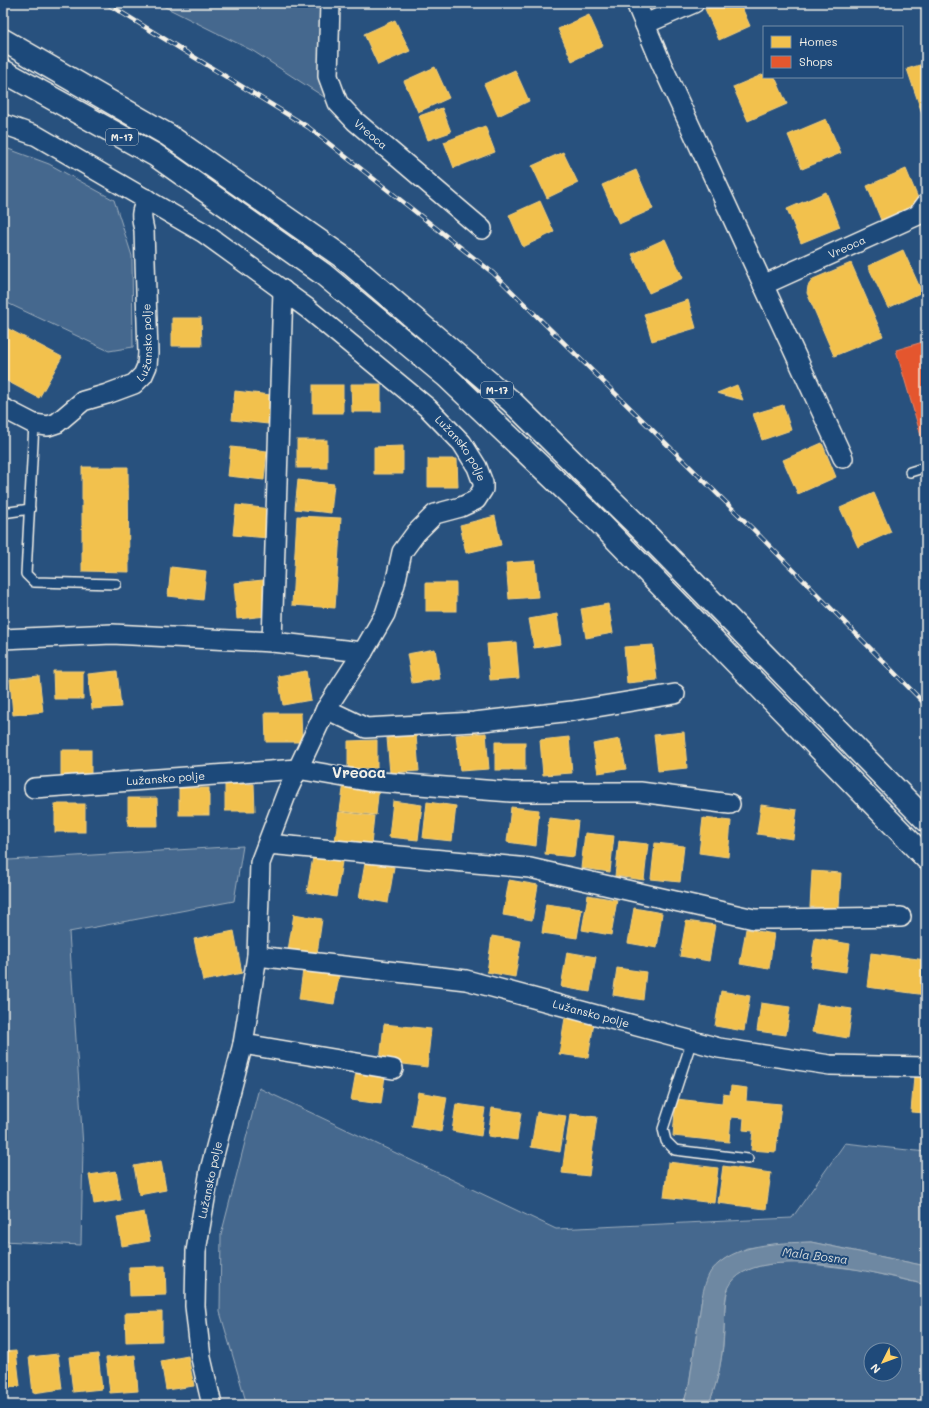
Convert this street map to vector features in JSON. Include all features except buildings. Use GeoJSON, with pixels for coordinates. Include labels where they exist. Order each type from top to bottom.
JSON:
{"type":"FeatureCollection","features":[{"type":"Feature","properties":{"kind":"highway","name":"M-17"},"geometry":{"type":"LineString","coordinates":[[3,40],[168,135],[341,256],[512,402],[645,533],[926,820]]}},
{"type":"Feature","properties":{"kind":"highway","name":"M-17"},"geometry":{"type":"LineString","coordinates":[[3,71],[155,155],[323,274],[446,377],[598,521],[926,858]]}},
{"type":"Feature","properties":{"kind":"street","name":"Vreoca"},"geometry":{"type":"LineString","coordinates":[[330,3],[328,76],[338,103],[355,121],[482,229]]}},
{"type":"Feature","properties":{"kind":"street"},"geometry":{"type":"LineString","coordinates":[[636,3],[843,458]]}},
{"type":"Feature","properties":{"kind":"street"},"geometry":{"type":"LineString","coordinates":[[645,24],[694,3]]}},
{"type":"Feature","properties":{"kind":"street","name":"Lužansko polje"},"geometry":{"type":"LineString","coordinates":[[3,124],[37,136],[204,233],[283,290],[428,408],[462,443],[477,467],[483,483],[483,489],[476,500],[461,507],[436,514],[416,533],[402,552],[385,614],[363,652],[326,709],[297,769],[260,863],[256,956],[243,1044],[210,1170],[196,1251],[195,1306],[201,1358],[212,1405]]}},
{"type":"Feature","properties":{"kind":"street","name":"Lužansko polje"},"geometry":{"type":"LineString","coordinates":[[3,408],[34,424],[48,426],[58,423],[83,401],[134,384],[143,375],[147,366],[148,352],[145,238],[142,215],[142,209],[146,199]]}},
{"type":"Feature","properties":{"kind":"street","name":"Vreoca"},"geometry":{"type":"LineString","coordinates":[[763,285],[918,215],[926,204]]}},
{"type":"Feature","properties":{"kind":"street"},"geometry":{"type":"LineString","coordinates":[[272,642],[283,290]]}},
{"type":"Feature","properties":{"kind":"street"},"geometry":{"type":"LineString","coordinates":[[3,639],[112,634],[272,642],[363,652]]}},
{"type":"Feature","properties":{"kind":"street"},"geometry":{"type":"LineString","coordinates":[[326,709],[366,728],[482,721],[572,711],[675,694]]}},
{"type":"Feature","properties":{"kind":"street","name":"Lužansko polje"},"geometry":{"type":"LineString","coordinates":[[34,788],[297,769],[367,781],[511,792],[640,792],[730,804]]}},
{"type":"Feature","properties":{"kind":"street"},"geometry":{"type":"LineString","coordinates":[[268,844],[530,868],[754,918],[772,920],[901,917]]}},
{"type":"Feature","properties":{"kind":"street","name":"Lužansko polje"},"geometry":{"type":"LineString","coordinates":[[256,956],[466,980],[719,1048],[830,1065],[926,1067]]}},
{"type":"Feature","properties":{"kind":"street"},"geometry":{"type":"LineString","coordinates":[[243,1044],[393,1069]]}},
{"type":"Feature","properties":{"kind":"lane"},"geometry":{"type":"LineString","coordinates":[[34,424],[26,574],[34,582],[116,584]]}},
{"type":"Feature","properties":{"kind":"lane"},"geometry":{"type":"LineString","coordinates":[[910,472],[926,467]]}},
{"type":"Feature","properties":{"kind":"lane"},"geometry":{"type":"LineString","coordinates":[[3,514],[30,509]]}},
{"type":"Feature","properties":{"kind":"lane"},"geometry":{"type":"LineString","coordinates":[[692,1040],[663,1129],[666,1141],[675,1150],[748,1159]]}},
{"type":"Feature","properties":{"kind":"shaded area"},"geometry":{"type":"Polygon","coordinates":[[[157,3],[340,3],[335,104],[253,51],[157,3]]]}},
{"type":"Feature","properties":{"kind":"shaded area"},"geometry":{"type":"Polygon","coordinates":[[[3,147],[49,164],[114,200],[132,256],[133,347],[109,351],[3,301],[3,147]]]}},
{"type":"Feature","properties":{"kind":"shaded area"},"geometry":{"type":"Polygon","coordinates":[[[243,846],[234,901],[69,932],[83,1147],[81,1245],[3,1241],[3,854],[9,860],[243,846]]]}},
{"type":"Feature","properties":{"kind":"shaded area"},"geometry":{"type":"Polygon","coordinates":[[[259,1088],[556,1229],[792,1218],[845,1143],[926,1152],[926,1266],[811,1242],[747,1248],[723,1260],[702,1297],[689,1385],[683,1405],[247,1405],[220,1312],[221,1235],[259,1088]]]}},
{"type":"Feature","properties":{"kind":"shaded area"},"geometry":{"type":"Polygon","coordinates":[[[794,1262],[863,1270],[926,1285],[926,1405],[708,1405],[716,1384],[721,1360],[724,1339],[725,1303],[728,1288],[737,1276],[752,1268],[769,1264],[794,1262]]]}},
{"type":"Feature","properties":{"kind":"water","name":"Mala Bosna"},"geometry":{"type":"Polygon","coordinates":[[[811,1242],[926,1266],[926,1285],[881,1274],[818,1264],[787,1263],[759,1266],[739,1275],[727,1292],[726,1296],[723,1347],[720,1367],[712,1396],[708,1405],[683,1405],[689,1385],[702,1297],[706,1280],[711,1271],[732,1255],[757,1246],[811,1242]]]}},
{"type":"Feature","properties":{"kind":"railway"},"geometry":{"type":"LineString","coordinates":[[106,3],[308,127],[493,273],[756,532],[926,705]]}},
{"type":"Feature","properties":{"kind":"district","name":"Vreoca"},"geometry":{"type":"Point","coordinates":[359,773]}}]}
